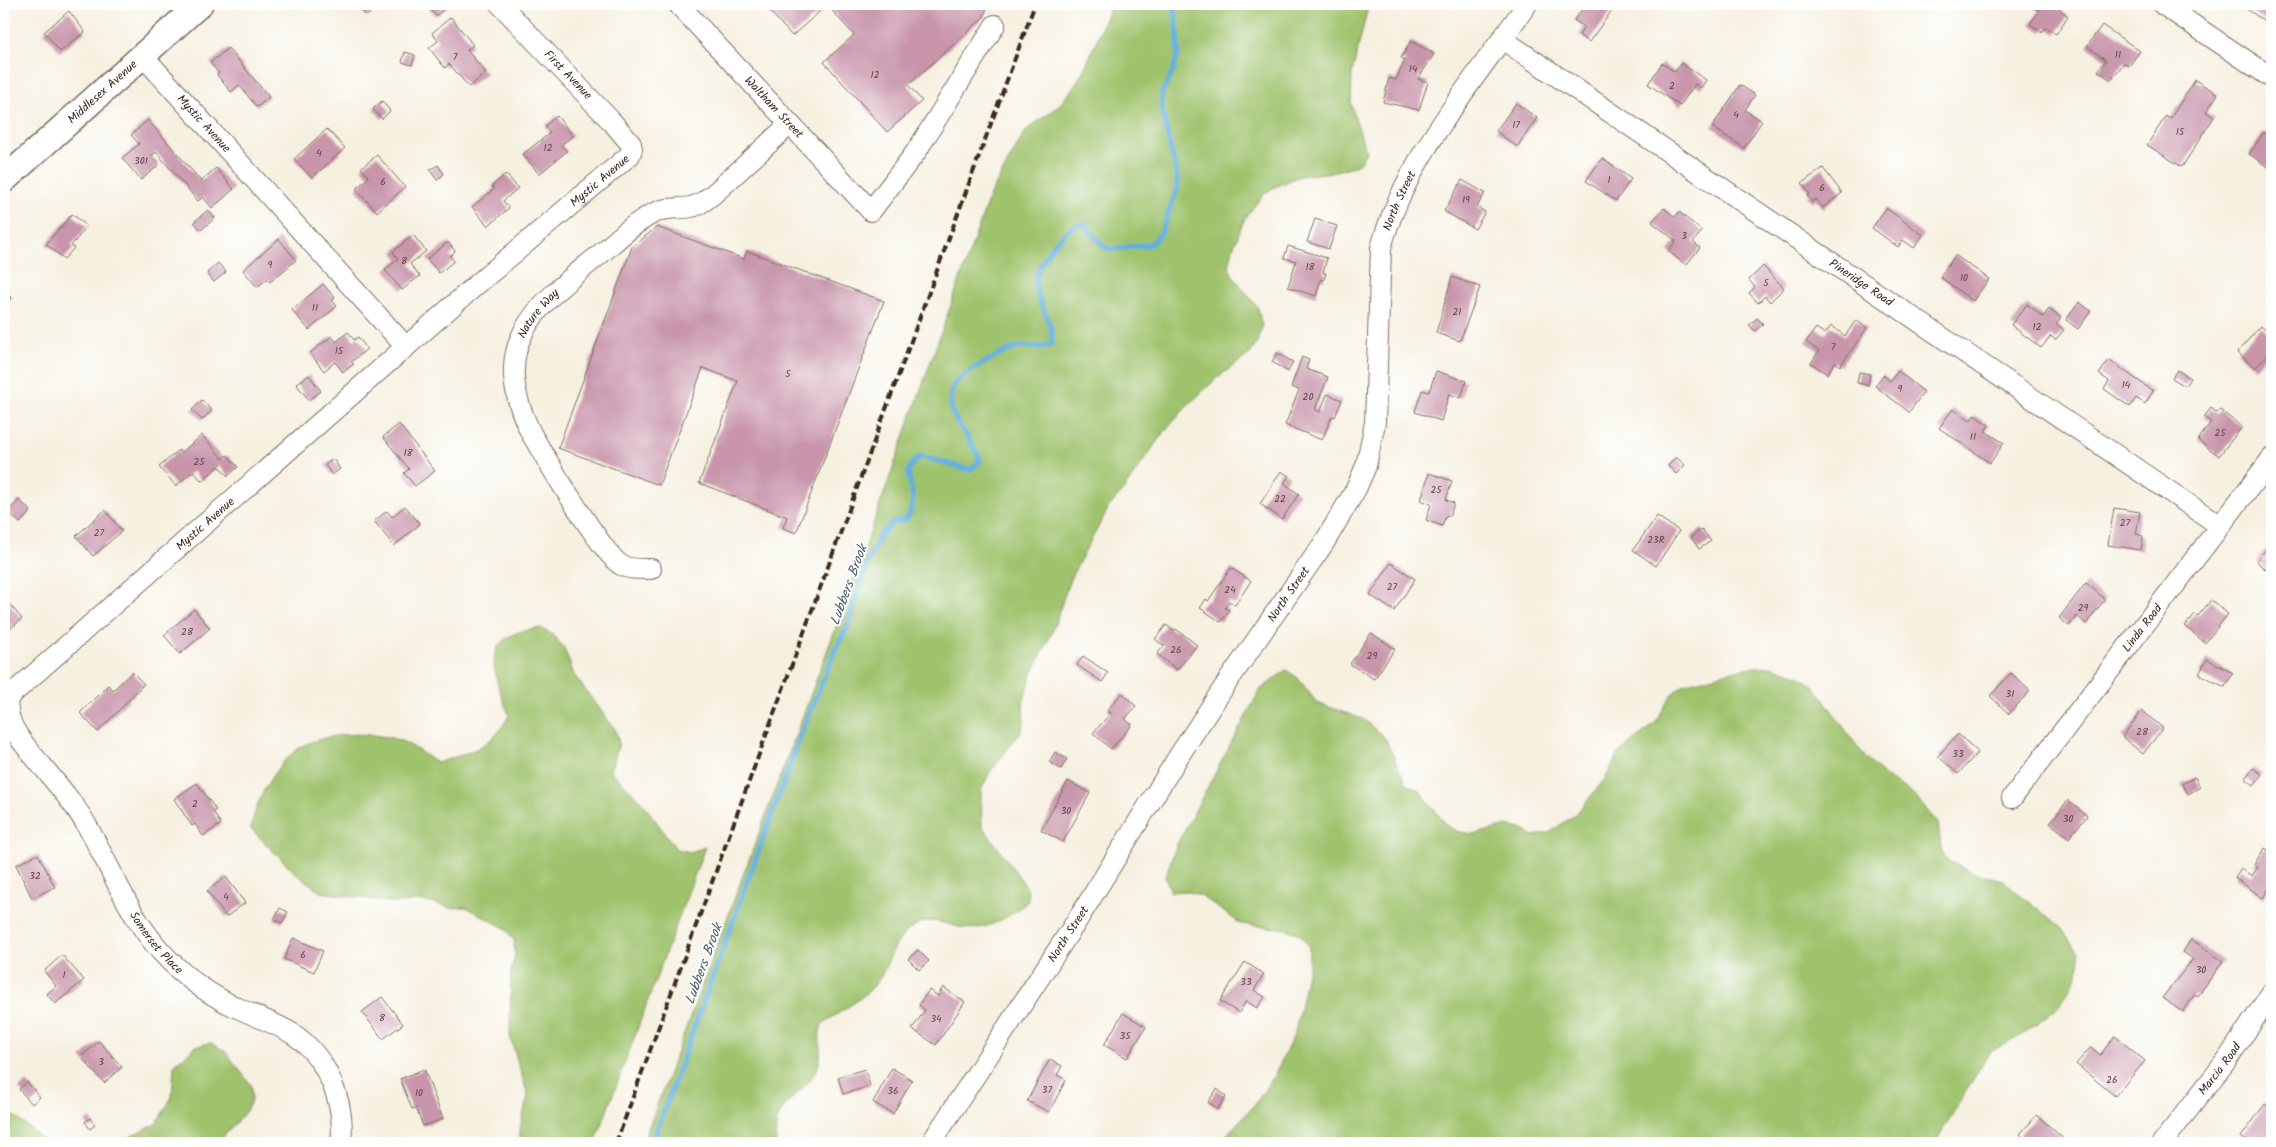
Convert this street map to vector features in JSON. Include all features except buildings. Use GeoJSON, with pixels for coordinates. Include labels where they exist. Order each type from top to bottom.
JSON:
{"type":"FeatureCollection","features":[{"type":"Feature","properties":{"kind":"main road","name":"Middlesex Avenue"},"geometry":{"type":"LineString","coordinates":[[4,180],[200,4]]}},
{"type":"Feature","properties":{"kind":"street","name":"First Avenue"},"geometry":{"type":"LineString","coordinates":[[500,4],[613,122],[631,144],[632,149]]}},
{"type":"Feature","properties":{"kind":"street","name":"Waltham Street"},"geometry":{"type":"LineString","coordinates":[[678,4],[871,211],[916,152],[995,25]]}},
{"type":"Feature","properties":{"kind":"street","name":"North Street"},"geometry":{"type":"LineString","coordinates":[[931,1143],[1080,916],[1185,746],[1324,543],[1356,489],[1366,466],[1374,423],[1381,248],[1387,226],[1396,201],[1420,157],[1527,4]]}},
{"type":"Feature","properties":{"kind":"street"},"geometry":{"type":"LineString","coordinates":[[2162,4],[2272,78]]}},
{"type":"Feature","properties":{"kind":"street","name":"Pineridge Road"},"geometry":{"type":"LineString","coordinates":[[1502,39],[2219,525]]}},
{"type":"Feature","properties":{"kind":"street","name":"Mystic Avenue"},"geometry":{"type":"LineString","coordinates":[[143,56],[406,347]]}},
{"type":"Feature","properties":{"kind":"street","name":"Nature Way"},"geometry":{"type":"LineString","coordinates":[[651,569],[636,569],[621,565],[616,561],[596,536],[532,435],[516,391],[514,368],[520,338],[534,313],[576,273],[634,227],[659,211],[699,205],[720,189],[790,124]]}},
{"type":"Feature","properties":{"kind":"street","name":"Mystic Avenue"},"geometry":{"type":"LineString","coordinates":[[6,699],[406,347],[528,241],[628,158],[632,149]]}},
{"type":"Feature","properties":{"kind":"street","name":"Linda Road"},"geometry":{"type":"LineString","coordinates":[[2012,798],[2272,458]]}},
{"type":"Feature","properties":{"kind":"street","name":"Somerset Place"},"geometry":{"type":"LineString","coordinates":[[6,699],[8,713],[17,735],[83,819],[128,906],[155,946],[172,963],[207,991],[237,1008],[290,1032],[317,1058],[326,1071],[336,1092],[341,1123],[341,1143]]}},
{"type":"Feature","properties":{"kind":"street","name":"Marcia Road"},"geometry":{"type":"LineString","coordinates":[[2162,1143],[2218,1072],[2272,992]]}},
{"type":"Feature","properties":{"kind":"green space"},"geometry":{"type":"Polygon","coordinates":[[[1111,4],[1369,4],[1352,73],[1351,104],[1366,152],[1361,161],[1354,166],[1332,172],[1300,176],[1273,188],[1264,194],[1245,218],[1233,248],[1229,267],[1233,276],[1258,308],[1262,327],[1256,345],[1251,353],[1218,377],[1188,405],[1160,437],[1122,492],[1109,507],[1070,579],[1052,633],[1032,674],[1023,703],[1024,723],[1021,732],[990,772],[981,790],[982,826],[1023,882],[1028,891],[1028,901],[998,922],[981,928],[963,928],[929,921],[918,924],[908,930],[896,946],[883,972],[872,988],[854,1003],[822,1024],[820,1029],[820,1061],[812,1076],[790,1100],[779,1117],[776,1129],[776,1143],[643,1143],[845,603],[990,195],[1025,132],[1052,111],[1070,93],[1090,56],[1111,4]]]}},
{"type":"Feature","properties":{"kind":"green space"},"geometry":{"type":"Polygon","coordinates":[[[541,628],[553,635],[564,648],[574,675],[615,729],[619,743],[611,771],[643,803],[676,849],[690,852],[705,847],[595,1143],[520,1143],[520,1127],[528,1096],[510,1036],[511,971],[515,956],[514,940],[505,928],[466,907],[452,908],[423,901],[395,903],[321,892],[295,873],[251,829],[261,796],[274,774],[289,756],[308,743],[333,736],[361,734],[387,737],[408,744],[437,763],[469,752],[488,742],[503,726],[509,715],[495,669],[495,657],[498,646],[507,638],[521,632],[541,628]]]}},
{"type":"Feature","properties":{"kind":"green space"},"geometry":{"type":"Polygon","coordinates":[[[1773,666],[1800,676],[1814,686],[1865,757],[1885,777],[1910,791],[1938,823],[1941,849],[1948,861],[1973,873],[2003,880],[2061,928],[2079,952],[2080,965],[2075,980],[2060,1005],[2027,1031],[1989,1053],[1935,1143],[1219,1143],[1255,1104],[1274,1076],[1295,1033],[1309,963],[1309,947],[1300,934],[1285,929],[1241,924],[1200,895],[1185,891],[1171,892],[1165,877],[1177,844],[1260,690],[1286,670],[1298,678],[1317,703],[1363,719],[1385,738],[1406,783],[1420,791],[1447,826],[1459,832],[1476,834],[1507,826],[1521,829],[1534,836],[1549,833],[1576,814],[1605,779],[1619,753],[1656,722],[1672,694],[1684,684],[1744,668],[1773,666]]]}},
{"type":"Feature","properties":{"kind":"green space"},"geometry":{"type":"Polygon","coordinates":[[[211,1043],[225,1051],[251,1085],[252,1099],[246,1111],[218,1143],[118,1143],[156,1124],[172,1097],[174,1065],[196,1046],[211,1043]]]}},
{"type":"Feature","properties":{"kind":"green space"},"geometry":{"type":"Polygon","coordinates":[[[4,1107],[47,1143],[4,1143],[4,1107]]]}},
{"type":"Feature","properties":{"kind":"waterway","name":"Lubbers Brook"},"geometry":{"type":"LineString","coordinates":[[652,1143],[797,745],[834,652],[847,628],[867,564],[882,532],[893,523],[906,519],[910,513],[913,499],[908,472],[911,465],[921,456],[970,470],[980,461],[974,447],[954,417],[950,401],[953,386],[969,371],[1005,351],[1019,347],[1040,347],[1052,343],[1052,332],[1040,302],[1036,282],[1038,271],[1049,251],[1070,229],[1084,224],[1104,247],[1111,249],[1152,243],[1161,233],[1177,190],[1177,176],[1161,107],[1162,92],[1172,74],[1178,55],[1178,34],[1174,4]]}},
{"type":"Feature","properties":{"kind":"railway"},"geometry":{"type":"LineString","coordinates":[[616,1143],[1035,4]]}}]}
